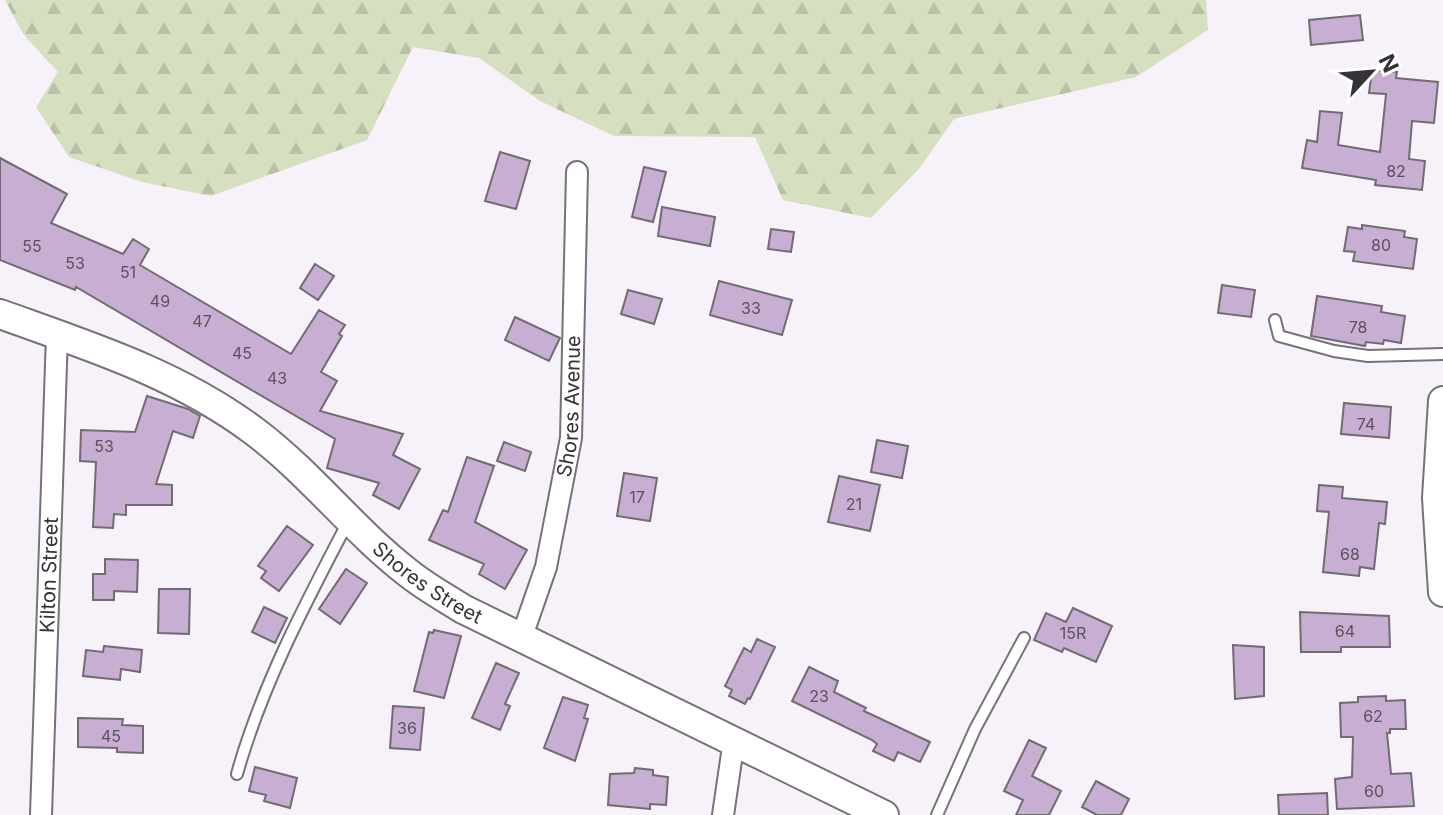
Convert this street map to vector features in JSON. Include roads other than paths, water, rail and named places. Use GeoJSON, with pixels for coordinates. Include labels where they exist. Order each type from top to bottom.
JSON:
{"type":"FeatureCollection","features":[{"type":"Feature","properties":{"kind":"street","name":"Shores Avenue"},"geometry":{"type":"LineString","coordinates":[[522,636],[546,567],[571,438],[577,172]]}},
{"type":"Feature","properties":{"kind":"street","name":"Shores Street"},"geometry":{"type":"LineString","coordinates":[[0,314],[150,369],[218,406],[268,442],[390,558],[463,609],[884,815]]}},
{"type":"Feature","properties":{"kind":"street","name":"Kilton Street"},"geometry":{"type":"LineString","coordinates":[[41,815],[57,334]]}},
{"type":"Feature","properties":{"kind":"street"},"geometry":{"type":"LineString","coordinates":[[1443,401],[1437,498],[1443,592]]}},
{"type":"Feature","properties":{"kind":"street"},"geometry":{"type":"LineString","coordinates":[[723,815],[734,740]]}},
{"type":"Feature","properties":{"kind":"lane"},"geometry":{"type":"LineString","coordinates":[[1275,320],[1279,336],[1334,351],[1368,356],[1443,354]]}},
{"type":"Feature","properties":{"kind":"lane"},"geometry":{"type":"LineString","coordinates":[[237,774],[247,738],[289,639],[349,520]]}},
{"type":"Feature","properties":{"kind":"lane"},"geometry":{"type":"LineString","coordinates":[[937,815],[975,729],[1024,638]]}}]}
